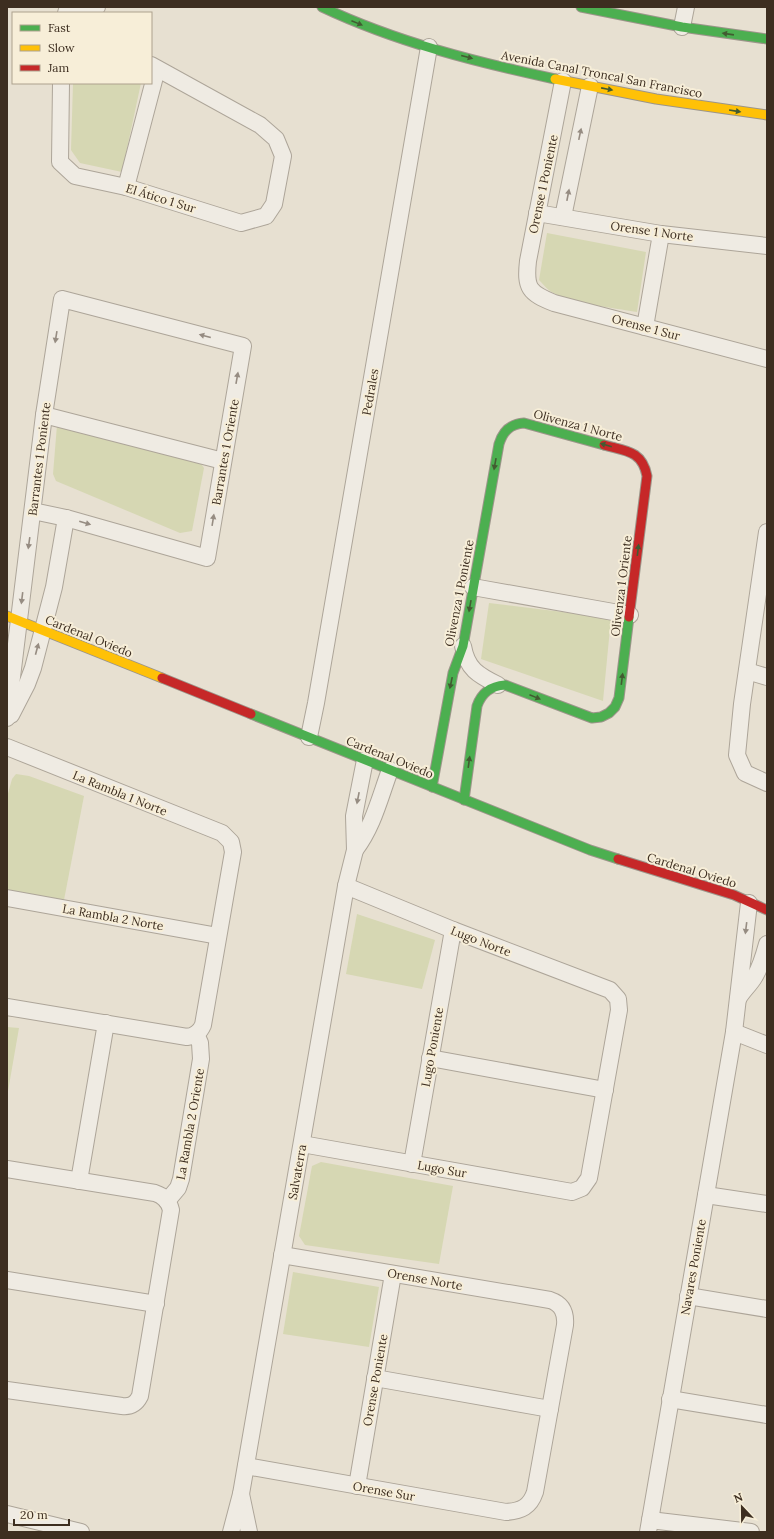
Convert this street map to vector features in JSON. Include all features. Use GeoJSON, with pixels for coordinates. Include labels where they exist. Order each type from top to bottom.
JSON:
{"type":"FeatureCollection","features":[{"type":"Feature","properties":{"kind":"street","name":"Avenida Canal Troncal San Francisco"},"geometry":{"type":"LineString","coordinates":[[322,7],[359,24],[429,47],[563,81],[671,101],[767,115]]}},
{"type":"Feature","properties":{"kind":"street"},"geometry":{"type":"LineString","coordinates":[[581,7],[682,27],[767,39]]}},
{"type":"Feature","properties":{"kind":"street"},"geometry":{"type":"LineString","coordinates":[[682,27],[686,7]]}},
{"type":"Feature","properties":{"kind":"street","name":"Pedrales"},"geometry":{"type":"LineString","coordinates":[[309,737],[429,47]]}},
{"type":"Feature","properties":{"kind":"street","name":"El Ático 1 Sur"},"geometry":{"type":"LineString","coordinates":[[61,84],[60,162],[76,176],[126,188],[241,223],[266,216],[274,204],[283,156],[276,139],[260,126],[154,67]]}},
{"type":"Feature","properties":{"kind":"street","name":"Orense 1 Poniente"},"geometry":{"type":"LineString","coordinates":[[529,287],[526,277],[563,81]]}},
{"type":"Feature","properties":{"kind":"street"},"geometry":{"type":"LineString","coordinates":[[126,188],[150,84]]}},
{"type":"Feature","properties":{"kind":"street"},"geometry":{"type":"LineString","coordinates":[[563,217],[590,86]]}},
{"type":"Feature","properties":{"kind":"street","name":"Orense 1 Norte"},"geometry":{"type":"LineString","coordinates":[[537,213],[661,234],[767,246]]}},
{"type":"Feature","properties":{"kind":"street"},"geometry":{"type":"LineString","coordinates":[[645,327],[661,234]]}},
{"type":"Feature","properties":{"kind":"street","name":"Orense 1 Sur"},"geometry":{"type":"LineString","coordinates":[[529,287],[538,296],[554,303],[767,359]]}},
{"type":"Feature","properties":{"kind":"street","name":"Barrantes 1 Oriente"},"geometry":{"type":"LineString","coordinates":[[62,299],[243,346],[207,558],[66,518]]}},
{"type":"Feature","properties":{"kind":"street","name":"Barrantes 1 Poniente"},"geometry":{"type":"LineString","coordinates":[[7,718],[13,618],[33,511],[44,414],[62,299]]}},
{"type":"Feature","properties":{"kind":"street"},"geometry":{"type":"LineString","coordinates":[[44,414],[223,461]]}},
{"type":"Feature","properties":{"kind":"street","name":"Olivenza 1 Norte"},"geometry":{"type":"LineString","coordinates":[[507,428],[513,424],[524,423],[631,452],[639,456],[641,460]]}},
{"type":"Feature","properties":{"kind":"street","name":"Olivenza 1 Poniente"},"geometry":{"type":"LineString","coordinates":[[432,787],[453,673],[463,646],[499,444],[501,436],[507,428]]}},
{"type":"Feature","properties":{"kind":"street","name":"Olivenza 1 Oriente"},"geometry":{"type":"LineString","coordinates":[[498,685],[505,685],[587,717],[598,718],[608,714],[617,704],[630,615],[647,476],[645,466],[641,460]]}},
{"type":"Feature","properties":{"kind":"street"},"geometry":{"type":"LineString","coordinates":[[7,722],[27,684],[33,668],[54,587],[66,518],[33,511]]}},
{"type":"Feature","properties":{"kind":"street"},"geometry":{"type":"LineString","coordinates":[[767,532],[747,671],[737,755],[745,773],[767,783]]}},
{"type":"Feature","properties":{"kind":"street"},"geometry":{"type":"LineString","coordinates":[[473,587],[630,615]]}},
{"type":"Feature","properties":{"kind":"street","name":"Cardenal Oviedo"},"geometry":{"type":"LineString","coordinates":[[13,618],[590,850],[734,895],[767,910]]}},
{"type":"Feature","properties":{"kind":"street"},"geometry":{"type":"LineString","coordinates":[[463,646],[465,656],[471,667],[498,685]]}},
{"type":"Feature","properties":{"kind":"street"},"geometry":{"type":"LineString","coordinates":[[747,671],[767,677]]}},
{"type":"Feature","properties":{"kind":"street"},"geometry":{"type":"LineString","coordinates":[[464,800],[479,699],[486,690],[498,685]]}},
{"type":"Feature","properties":{"kind":"street","name":"La Rambla 1 Norte"},"geometry":{"type":"LineString","coordinates":[[7,747],[222,833],[231,842],[233,852],[218,936]]}},
{"type":"Feature","properties":{"kind":"street","name":"Salvaterra"},"geometry":{"type":"LineString","coordinates":[[231,1532],[241,1494],[346,886],[355,850],[354,816],[365,760]]}},
{"type":"Feature","properties":{"kind":"street","name":"Salvaterra"},"geometry":{"type":"LineString","coordinates":[[355,850],[361,842],[371,822],[390,770]]}},
{"type":"Feature","properties":{"kind":"street","name":"Lugo Norte"},"geometry":{"type":"LineString","coordinates":[[346,886],[453,930],[610,990],[618,999],[619,1010],[606,1090]]}},
{"type":"Feature","properties":{"kind":"street","name":"La Rambla 2 Norte"},"geometry":{"type":"LineString","coordinates":[[7,898],[218,936]]}},
{"type":"Feature","properties":{"kind":"street","name":"Navares Poniente"},"geometry":{"type":"LineString","coordinates":[[649,1526],[734,1032],[736,1002],[749,903]]}},
{"type":"Feature","properties":{"kind":"street","name":"Lugo Poniente"},"geometry":{"type":"LineString","coordinates":[[412,1164],[453,930]]}},
{"type":"Feature","properties":{"kind":"street"},"geometry":{"type":"LineString","coordinates":[[7,1007],[187,1037],[196,1034],[201,1030],[203,1025],[218,936]]}},
{"type":"Feature","properties":{"kind":"street"},"geometry":{"type":"LineString","coordinates":[[736,1002],[761,966],[767,944]]}},
{"type":"Feature","properties":{"kind":"street"},"geometry":{"type":"LineString","coordinates":[[79,1181],[106,1023]]}},
{"type":"Feature","properties":{"kind":"street"},"geometry":{"type":"LineString","coordinates":[[734,1032],[767,1045]]}},
{"type":"Feature","properties":{"kind":"street","name":"La Rambla 2 Oriente"},"geometry":{"type":"LineString","coordinates":[[167,1201],[178,1188],[182,1172],[201,1059],[200,1043],[196,1034]]}},
{"type":"Feature","properties":{"kind":"street"},"geometry":{"type":"LineString","coordinates":[[430,1058],[606,1090]]}},
{"type":"Feature","properties":{"kind":"street","name":"Lugo Sur"},"geometry":{"type":"LineString","coordinates":[[302,1144],[566,1191],[577,1190],[582,1188],[587,1183],[591,1172],[606,1090]]}},
{"type":"Feature","properties":{"kind":"street"},"geometry":{"type":"LineString","coordinates":[[7,1169],[155,1193],[164,1197],[171,1210],[140,1396],[135,1404],[131,1406],[122,1406],[7,1390]]}},
{"type":"Feature","properties":{"kind":"street"},"geometry":{"type":"LineString","coordinates":[[706,1194],[767,1204]]}},
{"type":"Feature","properties":{"kind":"street","name":"Orense Norte"},"geometry":{"type":"LineString","coordinates":[[282,1255],[550,1300],[559,1305],[563,1310],[565,1325],[550,1409]]}},
{"type":"Feature","properties":{"kind":"street","name":"Orense Poniente"},"geometry":{"type":"LineString","coordinates":[[357,1486],[393,1274]]}},
{"type":"Feature","properties":{"kind":"street"},"geometry":{"type":"LineString","coordinates":[[7,1280],[156,1304]]}},
{"type":"Feature","properties":{"kind":"street"},"geometry":{"type":"LineString","coordinates":[[688,1296],[767,1310]]}},
{"type":"Feature","properties":{"kind":"street"},"geometry":{"type":"LineString","coordinates":[[375,1378],[550,1409]]}},
{"type":"Feature","properties":{"kind":"street"},"geometry":{"type":"LineString","coordinates":[[670,1399],[767,1415]]}},
{"type":"Feature","properties":{"kind":"street","name":"Orense Sur"},"geometry":{"type":"LineString","coordinates":[[246,1466],[506,1512],[521,1509],[530,1504],[535,1492],[550,1409]]}},
{"type":"Feature","properties":{"kind":"street","name":"Salvaterra"},"geometry":{"type":"LineString","coordinates":[[241,1494],[249,1532]]}},
{"type":"Feature","properties":{"kind":"street"},"geometry":{"type":"LineString","coordinates":[[7,1514],[81,1532]]}},
{"type":"Feature","properties":{"kind":"street"},"geometry":{"type":"LineString","coordinates":[[649,1526],[751,1532]]}},
{"type":"Feature","properties":{"kind":"green space"},"geometry":{"type":"Polygon","coordinates":[[[73,84],[141,84],[122,172],[80,163],[71,150],[73,84]]]}},
{"type":"Feature","properties":{"kind":"green space"},"geometry":{"type":"Polygon","coordinates":[[[547,233],[646,252],[637,312],[580,302],[550,291],[539,280],[547,233]]]}},
{"type":"Feature","properties":{"kind":"green space"},"geometry":{"type":"Polygon","coordinates":[[[57,425],[199,461],[204,468],[192,531],[180,533],[56,481],[53,474],[57,425]]]}},
{"type":"Feature","properties":{"kind":"green space"},"geometry":{"type":"Polygon","coordinates":[[[489,603],[611,618],[603,701],[481,659],[489,603]]]}},
{"type":"Feature","properties":{"kind":"green space"},"geometry":{"type":"Polygon","coordinates":[[[16,774],[29,776],[84,796],[64,900],[7,890],[7,797],[12,779],[16,774]]]}},
{"type":"Feature","properties":{"kind":"green space"},"geometry":{"type":"Polygon","coordinates":[[[357,914],[435,940],[422,989],[346,974],[357,914]]]}},
{"type":"Feature","properties":{"kind":"green space"},"geometry":{"type":"Polygon","coordinates":[[[7,1027],[19,1028],[7,1097],[7,1027]]]}},
{"type":"Feature","properties":{"kind":"green space"},"geometry":{"type":"Polygon","coordinates":[[[321,1162],[453,1186],[439,1264],[305,1245],[299,1236],[312,1166],[321,1162]]]}},
{"type":"Feature","properties":{"kind":"green space"},"geometry":{"type":"Polygon","coordinates":[[[293,1272],[379,1287],[369,1347],[283,1334],[293,1272]]]}},
{"type":"Feature","properties":{"kind":"traffic: fast"},"geometry":{"type":"LineString","coordinates":[[322,7],[407,41],[496,66],[555,79]]}},
{"type":"Feature","properties":{"kind":"traffic: fast"},"geometry":{"type":"LineString","coordinates":[[581,7],[682,27],[767,39]]}},
{"type":"Feature","properties":{"kind":"traffic: fast"},"geometry":{"type":"LineString","coordinates":[[432,787],[453,673],[463,646],[499,444],[503,435],[511,427],[524,423],[604,445]]}},
{"type":"Feature","properties":{"kind":"traffic: fast"},"geometry":{"type":"LineString","coordinates":[[464,800],[477,706],[484,693],[491,688],[505,685],[592,718],[601,717],[609,713],[615,707],[619,698],[629,617]]}},
{"type":"Feature","properties":{"kind":"traffic: fast"},"geometry":{"type":"LineString","coordinates":[[251,714],[590,850],[618,859]]}},
{"type":"Feature","properties":{"kind":"traffic: slow"},"geometry":{"type":"LineString","coordinates":[[555,79],[656,99],[767,115]]}},
{"type":"Feature","properties":{"kind":"traffic: slow"},"geometry":{"type":"LineString","coordinates":[[7,616],[162,678]]}},
{"type":"Feature","properties":{"kind":"traffic: jam"},"geometry":{"type":"LineString","coordinates":[[604,445],[626,451],[637,456],[645,467],[647,476],[629,617]]}},
{"type":"Feature","properties":{"kind":"traffic: jam"},"geometry":{"type":"LineString","coordinates":[[162,678],[251,714]]}},
{"type":"Feature","properties":{"kind":"traffic: jam"},"geometry":{"type":"LineString","coordinates":[[618,859],[734,895],[767,910]]}}]}
